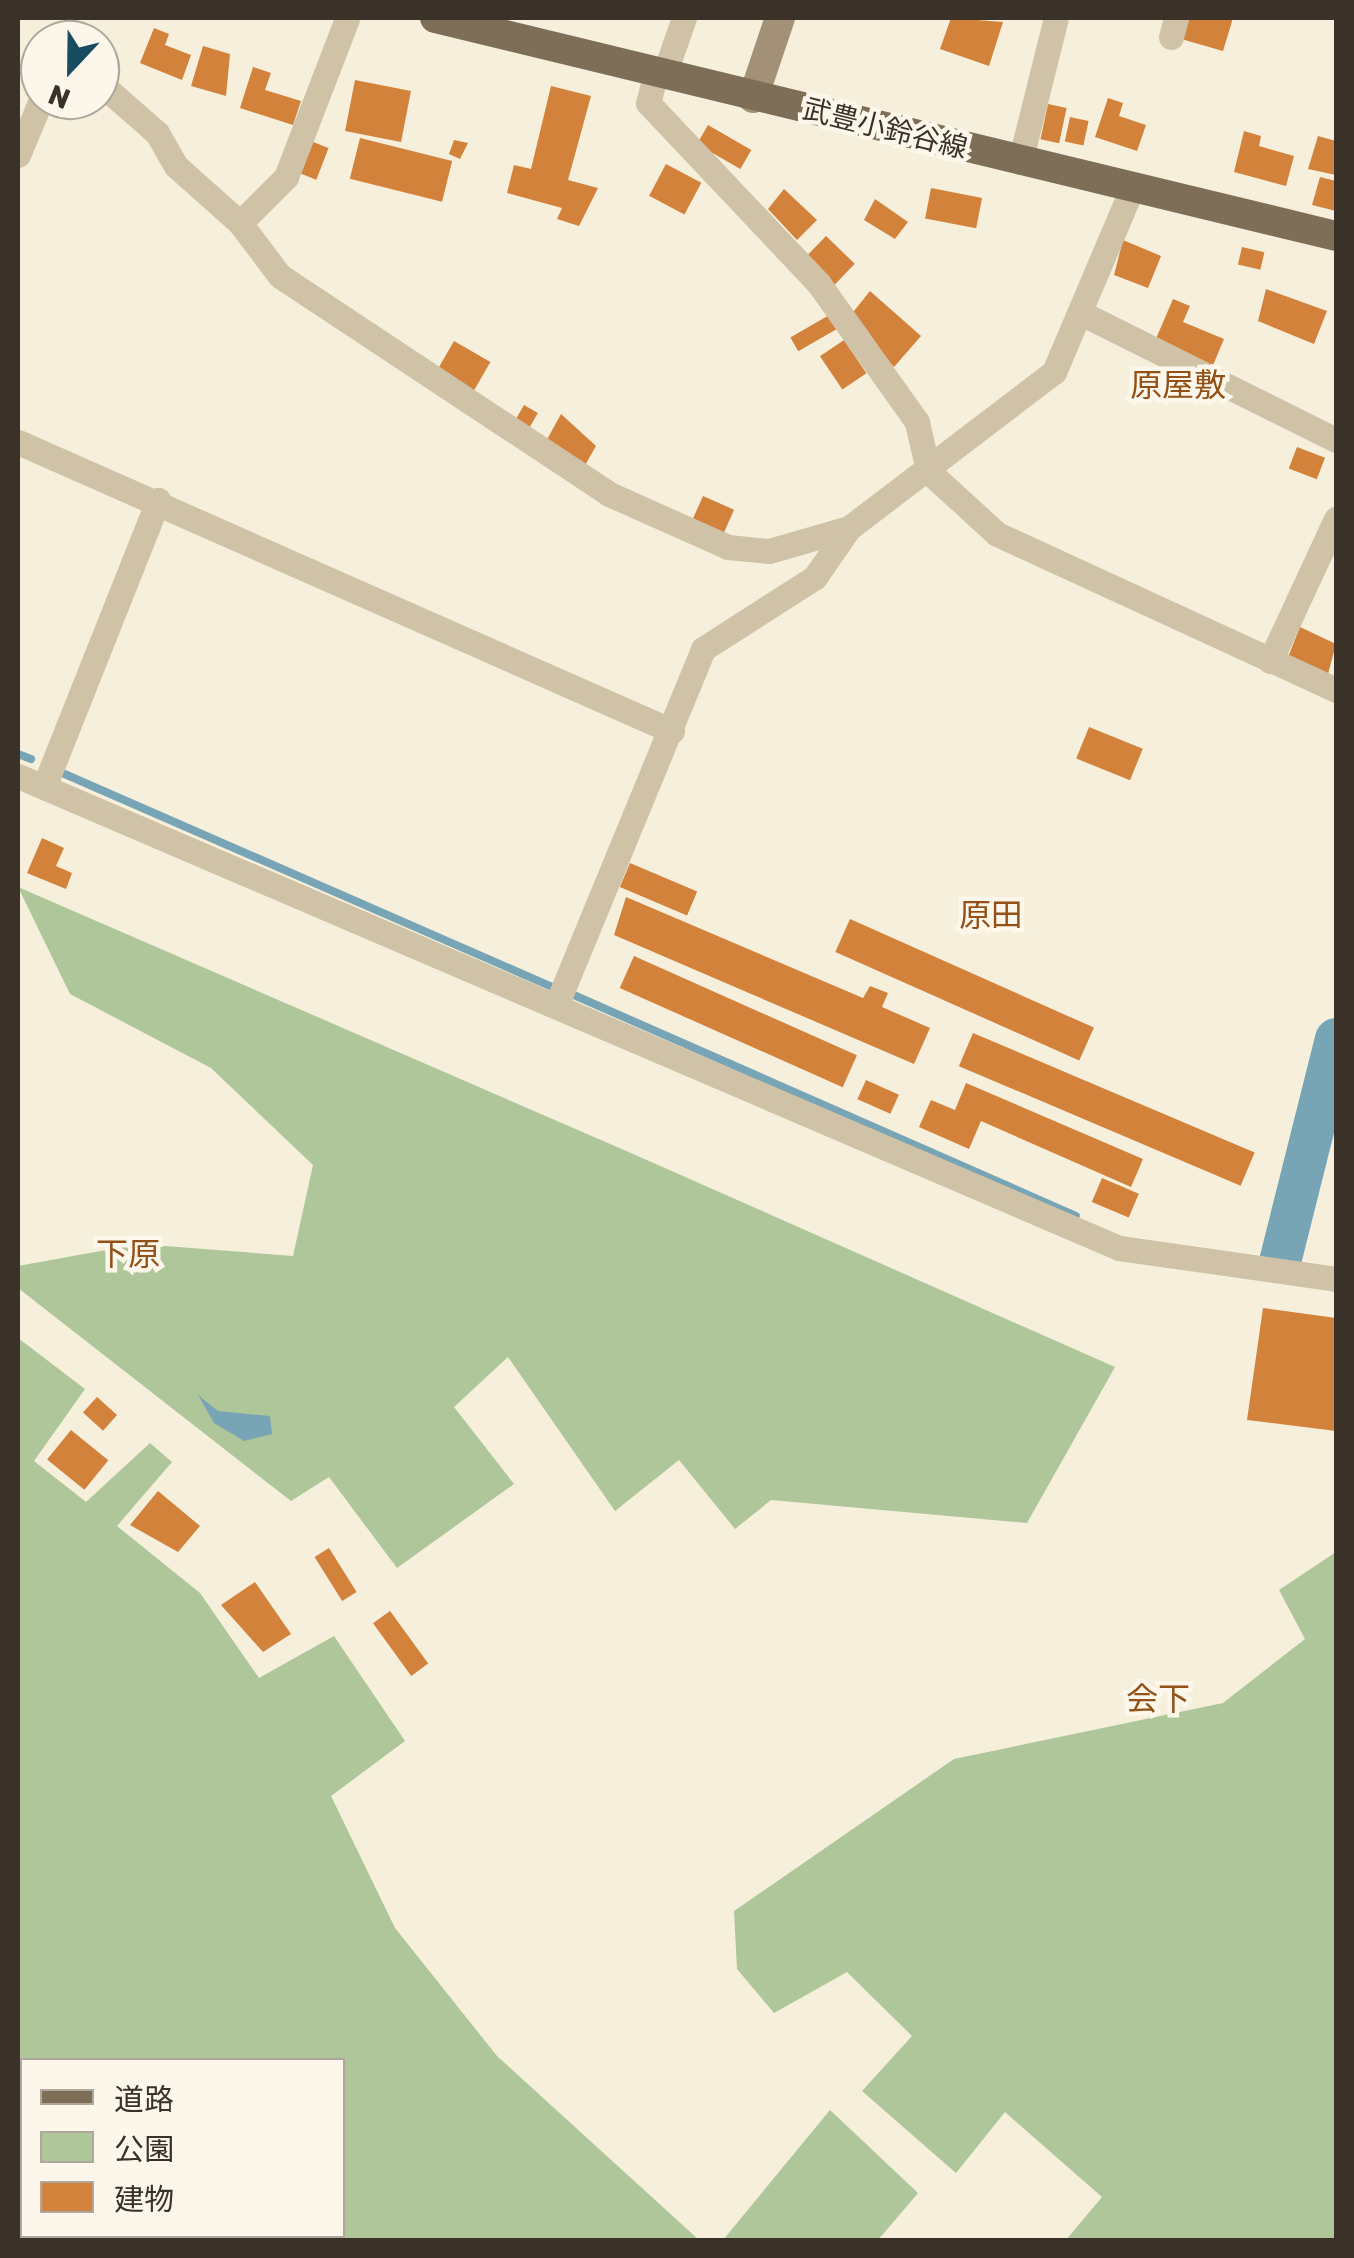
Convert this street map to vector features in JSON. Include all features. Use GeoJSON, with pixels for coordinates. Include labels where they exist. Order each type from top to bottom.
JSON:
{"type":"FeatureCollection","features":[{"type":"Feature","properties":{"kind":"main road","name":"武豊小鈴谷線"},"geometry":{"type":"LineString","coordinates":[[435,18],[1336,236]]}},
{"type":"Feature","properties":{"kind":"street"},"geometry":{"type":"LineString","coordinates":[[684,18],[648,103],[819,284],[917,422],[928,471],[998,534],[1336,690]]}},
{"type":"Feature","properties":{"kind":"street"},"geometry":{"type":"LineString","coordinates":[[754,98],[780,18]]}},
{"type":"Feature","properties":{"kind":"street"},"geometry":{"type":"LineString","coordinates":[[1020,162],[1056,18]]}},
{"type":"Feature","properties":{"kind":"street"},"geometry":{"type":"LineString","coordinates":[[240,224],[286,177],[347,19]]}},
{"type":"Feature","properties":{"kind":"street"},"geometry":{"type":"LineString","coordinates":[[120,102],[240,224],[280,276],[608,494],[728,547],[769,551],[849,528]]}},
{"type":"Feature","properties":{"kind":"street"},"geometry":{"type":"LineString","coordinates":[[18,155],[32,120]]}},
{"type":"Feature","properties":{"kind":"street"},"geometry":{"type":"LineString","coordinates":[[556,1006],[703,649],[815,576],[849,528],[1054,372],[1132,188]]}},
{"type":"Feature","properties":{"kind":"street"},"geometry":{"type":"LineString","coordinates":[[1081,313],[1336,440]]}},
{"type":"Feature","properties":{"kind":"street"},"geometry":{"type":"LineString","coordinates":[[18,442],[158,500],[672,731]]}},
{"type":"Feature","properties":{"kind":"street"},"geometry":{"type":"LineString","coordinates":[[44,787],[158,500]]}},
{"type":"Feature","properties":{"kind":"street"},"geometry":{"type":"LineString","coordinates":[[1270,661],[1336,519]]}},
{"type":"Feature","properties":{"kind":"street"},"geometry":{"type":"LineString","coordinates":[[18,776],[1118,1248],[1336,1278]]}},
{"type":"Feature","properties":{"kind":"green space"},"geometry":{"type":"Polygon","coordinates":[[[18,887],[1115,1367],[1027,1523],[771,1500],[735,1529],[679,1460],[615,1511],[508,1357],[454,1407],[514,1484],[397,1568],[329,1477],[291,1501],[18,1288],[18,1266],[139,1244],[293,1256],[313,1165],[211,1068],[70,994],[18,887]]]}},
{"type":"Feature","properties":{"kind":"green space"},"geometry":{"type":"Polygon","coordinates":[[[18,1338],[85,1389],[34,1461],[86,1502],[150,1443],[172,1462],[117,1526],[200,1593],[259,1678],[334,1636],[405,1741],[331,1796],[395,1928],[497,2056],[699,2240],[18,2240],[18,1338]]]}},
{"type":"Feature","properties":{"kind":"green space"},"geometry":{"type":"Polygon","coordinates":[[[1336,1552],[1336,2240],[1066,2240],[1102,2197],[1005,2112],[956,2173],[862,2091],[912,2036],[847,1972],[774,2013],[737,1969],[734,1911],[954,1759],[1223,1703],[1305,1639],[1279,1590],[1336,1552]]]}},
{"type":"Feature","properties":{"kind":"green space"},"geometry":{"type":"Polygon","coordinates":[[[830,2110],[918,2193],[878,2240],[723,2240],[830,2110]]]}},
{"type":"Feature","properties":{"kind":"water"},"geometry":{"type":"Polygon","coordinates":[[[198,1395],[218,1411],[270,1416],[272,1434],[244,1441],[214,1423],[198,1395]]]}},
{"type":"Feature","properties":{"kind":"building"},"geometry":{"type":"Polygon","coordinates":[[[951,18],[1003,22],[989,66],[940,49],[951,18]]]}},
{"type":"Feature","properties":{"kind":"building"},"geometry":{"type":"Polygon","coordinates":[[[1187,18],[1233,18],[1223,51],[1181,39],[1187,18]]]}},
{"type":"Feature","properties":{"kind":"building"},"geometry":{"type":"Polygon","coordinates":[[[154,28],[169,34],[165,45],[191,55],[182,80],[140,63],[154,28]]]}},
{"type":"Feature","properties":{"kind":"building"},"geometry":{"type":"Polygon","coordinates":[[[203,46],[230,54],[226,96],[191,86],[203,46]]]}},
{"type":"Feature","properties":{"kind":"building"},"geometry":{"type":"Polygon","coordinates":[[[253,67],[271,73],[265,90],[301,101],[293,125],[240,108],[253,67]]]}},
{"type":"Feature","properties":{"kind":"building"},"geometry":{"type":"Polygon","coordinates":[[[355,80],[411,91],[401,142],[345,131],[355,80]]]}},
{"type":"Feature","properties":{"kind":"building"},"geometry":{"type":"Polygon","coordinates":[[[551,86],[591,96],[568,180],[598,188],[579,226],[557,219],[562,208],[507,193],[514,165],[531,169],[551,86]]]}},
{"type":"Feature","properties":{"kind":"building"},"geometry":{"type":"Polygon","coordinates":[[[1108,98],[1123,103],[1119,116],[1146,125],[1137,151],[1095,137],[1108,98]]]}},
{"type":"Feature","properties":{"kind":"building"},"geometry":{"type":"Polygon","coordinates":[[[1048,104],[1067,108],[1059,143],[1041,139],[1048,104]]]}},
{"type":"Feature","properties":{"kind":"building"},"geometry":{"type":"Polygon","coordinates":[[[1070,117],[1089,121],[1083,145],[1065,141],[1070,117]]]}},
{"type":"Feature","properties":{"kind":"building"},"geometry":{"type":"Polygon","coordinates":[[[708,125],[751,150],[740,169],[697,144],[708,125]]]}},
{"type":"Feature","properties":{"kind":"building"},"geometry":{"type":"Polygon","coordinates":[[[1244,131],[1261,136],[1259,146],[1294,156],[1286,186],[1234,172],[1244,131]]]}},
{"type":"Feature","properties":{"kind":"building"},"geometry":{"type":"Polygon","coordinates":[[[1318,136],[1336,141],[1336,175],[1308,169],[1318,136]]]}},
{"type":"Feature","properties":{"kind":"building"},"geometry":{"type":"Polygon","coordinates":[[[360,138],[452,161],[442,202],[350,179],[360,138]]]}},
{"type":"Feature","properties":{"kind":"building"},"geometry":{"type":"Polygon","coordinates":[[[308,140],[329,148],[316,180],[296,172],[308,140]]]}},
{"type":"Feature","properties":{"kind":"building"},"geometry":{"type":"Polygon","coordinates":[[[454,140],[468,143],[460,159],[449,154],[454,140]]]}},
{"type":"Feature","properties":{"kind":"building"},"geometry":{"type":"Polygon","coordinates":[[[666,164],[701,183],[684,215],[649,196],[666,164]]]}},
{"type":"Feature","properties":{"kind":"building"},"geometry":{"type":"Polygon","coordinates":[[[1320,177],[1336,181],[1336,211],[1312,205],[1320,177]]]}},
{"type":"Feature","properties":{"kind":"building"},"geometry":{"type":"Polygon","coordinates":[[[931,188],[982,198],[976,228],[925,218],[931,188]]]}},
{"type":"Feature","properties":{"kind":"building"},"geometry":{"type":"Polygon","coordinates":[[[784,189],[817,220],[797,240],[768,209],[784,189]]]}},
{"type":"Feature","properties":{"kind":"building"},"geometry":{"type":"Polygon","coordinates":[[[875,199],[908,222],[895,239],[864,220],[875,199]]]}},
{"type":"Feature","properties":{"kind":"building"},"geometry":{"type":"Polygon","coordinates":[[[826,236],[855,264],[835,285],[806,257],[826,236]]]}},
{"type":"Feature","properties":{"kind":"building"},"geometry":{"type":"Polygon","coordinates":[[[1123,240],[1161,256],[1148,288],[1114,275],[1123,240]]]}},
{"type":"Feature","properties":{"kind":"building"},"geometry":{"type":"Polygon","coordinates":[[[1242,247],[1264,252],[1260,270],[1238,265],[1242,247]]]}},
{"type":"Feature","properties":{"kind":"building"},"geometry":{"type":"Polygon","coordinates":[[[1266,289],[1327,311],[1314,344],[1258,321],[1266,289]]]}},
{"type":"Feature","properties":{"kind":"building"},"geometry":{"type":"Polygon","coordinates":[[[870,291],[921,336],[894,367],[850,316],[870,291]]]}},
{"type":"Feature","properties":{"kind":"building"},"geometry":{"type":"Polygon","coordinates":[[[1173,299],[1190,306],[1183,322],[1224,339],[1211,370],[1155,341],[1173,299]]]}},
{"type":"Feature","properties":{"kind":"building"},"geometry":{"type":"Polygon","coordinates":[[[831,314],[839,328],[798,351],[790,338],[831,314]]]}},
{"type":"Feature","properties":{"kind":"building"},"geometry":{"type":"Polygon","coordinates":[[[844,340],[866,373],[842,389],[820,356],[844,340]]]}},
{"type":"Feature","properties":{"kind":"building"},"geometry":{"type":"Polygon","coordinates":[[[454,341],[490,362],[472,393],[436,372],[454,341]]]}},
{"type":"Feature","properties":{"kind":"building"},"geometry":{"type":"Polygon","coordinates":[[[524,405],[538,413],[527,431],[514,423],[524,405]]]}},
{"type":"Feature","properties":{"kind":"building"},"geometry":{"type":"Polygon","coordinates":[[[561,414],[596,446],[584,467],[544,445],[561,414]]]}},
{"type":"Feature","properties":{"kind":"building"},"geometry":{"type":"Polygon","coordinates":[[[1297,447],[1325,458],[1317,479],[1289,468],[1297,447]]]}},
{"type":"Feature","properties":{"kind":"building"},"geometry":{"type":"Polygon","coordinates":[[[703,496],[734,510],[723,535],[692,522],[703,496]]]}},
{"type":"Feature","properties":{"kind":"building"},"geometry":{"type":"Polygon","coordinates":[[[1300,627],[1336,644],[1328,674],[1288,657],[1300,627]]]}},
{"type":"Feature","properties":{"kind":"building"},"geometry":{"type":"Polygon","coordinates":[[[1089,727],[1143,749],[1130,780],[1076,759],[1089,727]]]}},
{"type":"Feature","properties":{"kind":"building"},"geometry":{"type":"Polygon","coordinates":[[[42,838],[64,848],[56,866],[72,873],[66,889],[27,873],[42,838]]]}},
{"type":"Feature","properties":{"kind":"building"},"geometry":{"type":"Polygon","coordinates":[[[630,863],[697,892],[687,915],[620,887],[630,863]]]}},
{"type":"Feature","properties":{"kind":"building"},"geometry":{"type":"Polygon","coordinates":[[[626,897],[863,998],[870,986],[888,993],[882,1007],[930,1028],[914,1064],[614,935],[626,897]]]}},
{"type":"Feature","properties":{"kind":"building"},"geometry":{"type":"Polygon","coordinates":[[[850,919],[1094,1028],[1079,1060],[835,952],[850,919]]]}},
{"type":"Feature","properties":{"kind":"building"},"geometry":{"type":"Polygon","coordinates":[[[634,956],[857,1055],[843,1087],[620,988],[634,956]]]}},
{"type":"Feature","properties":{"kind":"building"},"geometry":{"type":"Polygon","coordinates":[[[973,1033],[1255,1153],[1241,1186],[959,1066],[973,1033]]]}},
{"type":"Feature","properties":{"kind":"building"},"geometry":{"type":"Polygon","coordinates":[[[866,1080],[899,1095],[890,1114],[857,1099],[866,1080]]]}},
{"type":"Feature","properties":{"kind":"building"},"geometry":{"type":"Polygon","coordinates":[[[966,1083],[1143,1159],[1131,1187],[981,1121],[969,1149],[919,1127],[931,1100],[955,1110],[966,1083]]]}},
{"type":"Feature","properties":{"kind":"building"},"geometry":{"type":"Polygon","coordinates":[[[1102,1178],[1139,1194],[1129,1218],[1092,1202],[1102,1178]]]}},
{"type":"Feature","properties":{"kind":"building"},"geometry":{"type":"Polygon","coordinates":[[[1263,1308],[1336,1318],[1336,1431],[1247,1420],[1263,1308]]]}},
{"type":"Feature","properties":{"kind":"building"},"geometry":{"type":"Polygon","coordinates":[[[97,1397],[117,1415],[103,1431],[83,1413],[97,1397]]]}},
{"type":"Feature","properties":{"kind":"building"},"geometry":{"type":"Polygon","coordinates":[[[71,1430],[108,1460],[84,1490],[47,1460],[71,1430]]]}},
{"type":"Feature","properties":{"kind":"building"},"geometry":{"type":"Polygon","coordinates":[[[158,1491],[200,1526],[178,1552],[130,1525],[158,1491]]]}},
{"type":"Feature","properties":{"kind":"building"},"geometry":{"type":"Polygon","coordinates":[[[329,1548],[357,1592],[342,1601],[315,1557],[329,1548]]]}},
{"type":"Feature","properties":{"kind":"building"},"geometry":{"type":"Polygon","coordinates":[[[255,1582],[291,1634],[263,1652],[221,1605],[255,1582]]]}},
{"type":"Feature","properties":{"kind":"building"},"geometry":{"type":"Polygon","coordinates":[[[390,1611],[428,1664],[411,1676],[373,1623],[390,1611]]]}},
{"type":"Feature","properties":{"kind":"waterway"},"geometry":{"type":"LineString","coordinates":[[18,754],[31,759]]}},
{"type":"Feature","properties":{"kind":"waterway"},"geometry":{"type":"LineString","coordinates":[[60,772],[550,986]]}},
{"type":"Feature","properties":{"kind":"waterway"},"geometry":{"type":"LineString","coordinates":[[576,996],[1076,1216]]}},
{"type":"Feature","properties":{"kind":"waterway"},"geometry":{"type":"LineString","coordinates":[[1280,1262],[1336,1039]]}},
{"type":"Feature","properties":{"kind":"district","name":"原屋敷"},"geometry":{"type":"Point","coordinates":[1178,385]}},
{"type":"Feature","properties":{"kind":"district","name":"原田"},"geometry":{"type":"Point","coordinates":[991,915]}},
{"type":"Feature","properties":{"kind":"district","name":"下原"},"geometry":{"type":"Point","coordinates":[128,1254]}},
{"type":"Feature","properties":{"kind":"district","name":"会下"},"geometry":{"type":"Point","coordinates":[1158,1699]}}]}
